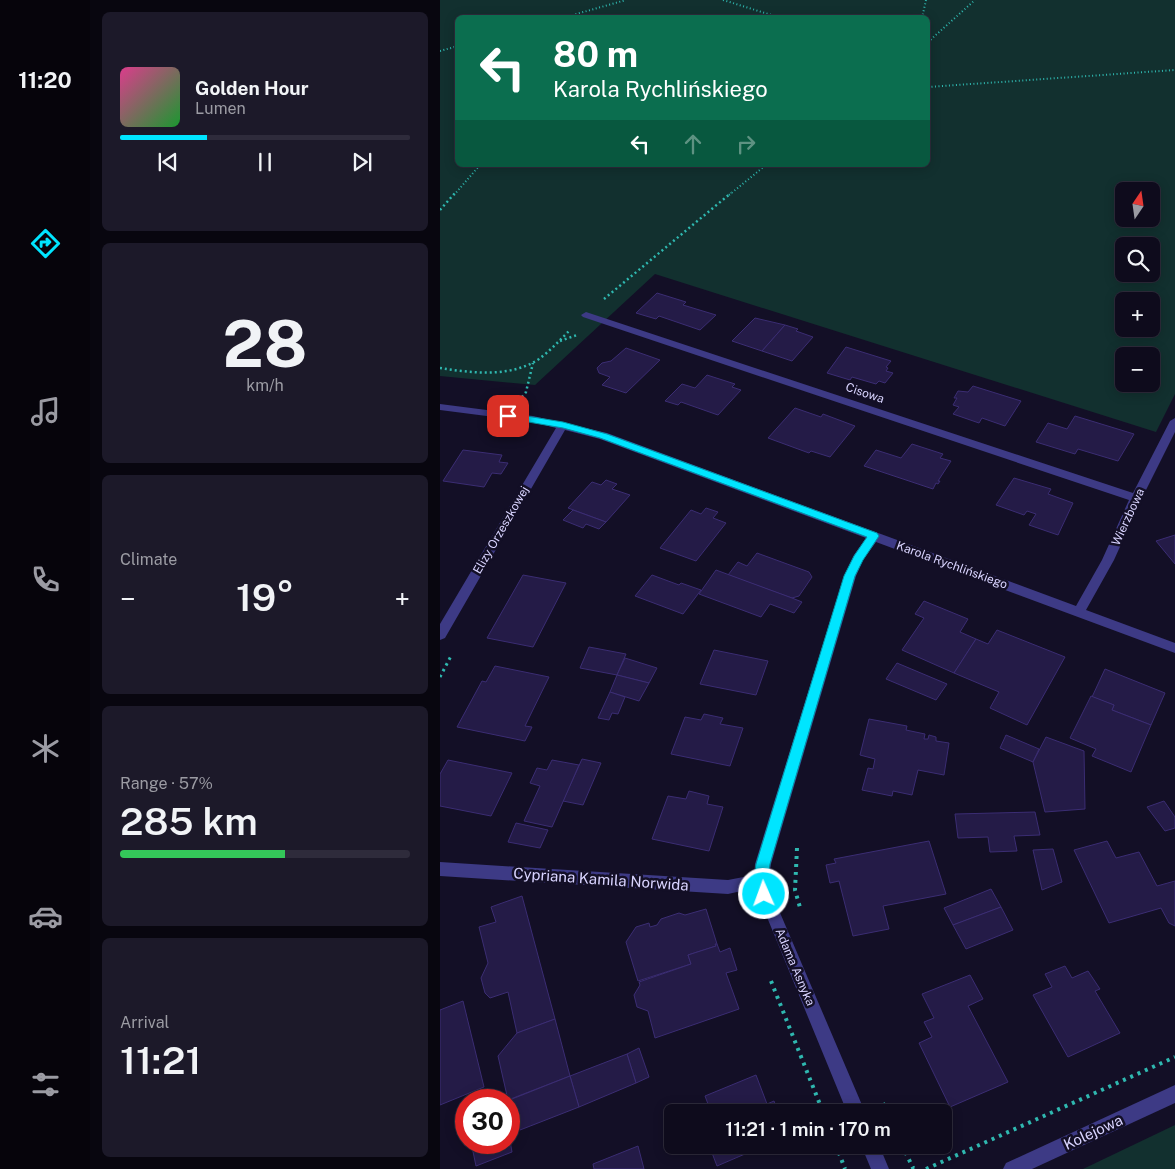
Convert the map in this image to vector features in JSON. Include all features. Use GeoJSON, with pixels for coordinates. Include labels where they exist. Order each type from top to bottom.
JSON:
{"type":"FeatureCollection","features":[{"type":"Feature","properties":{"kind":"street","name":"Cisowa"},"geometry":{"type":"LineString","coordinates":[[586,315],[1136,498]]}},
{"type":"Feature","properties":{"kind":"street","name":"Karola Rychlińskiego"},"geometry":{"type":"LineString","coordinates":[[440,407],[534,419],[603,436],[1175,648]]}},
{"type":"Feature","properties":{"kind":"street","name":"Wierzbowa"},"geometry":{"type":"LineString","coordinates":[[1079,612],[1108,560],[1136,498],[1175,421]]}},
{"type":"Feature","properties":{"kind":"street","name":"Elizy Orzeszkowej"},"geometry":{"type":"LineString","coordinates":[[440,635],[563,425]]}},
{"type":"Feature","properties":{"kind":"street","name":"Adama Asnyka"},"geometry":{"type":"LineString","coordinates":[[853,1104],[764,894],[761,880],[763,864],[850,576],[858,558],[874,536]]}},
{"type":"Feature","properties":{"kind":"street","name":"Cypriana Kamila Norwida"},"geometry":{"type":"LineString","coordinates":[[440,869],[728,887],[761,880]]}},
{"type":"Feature","properties":{"kind":"street","name":"Kolejowa"},"geometry":{"type":"LineString","coordinates":[[1012,1169],[1175,1094]]}},
{"type":"Feature","properties":{"kind":"street"},"geometry":{"type":"LineString","coordinates":[[874,1154],[880,1169]]}},
{"type":"Feature","properties":{"kind":"path"},"geometry":{"type":"LineString","coordinates":[[573,15],[626,0]]}},
{"type":"Feature","properties":{"kind":"path"},"geometry":{"type":"LineString","coordinates":[[723,0],[771,15]]}},
{"type":"Feature","properties":{"kind":"path"},"geometry":{"type":"LineString","coordinates":[[923,15],[926,0]]}},
{"type":"Feature","properties":{"kind":"path"},"geometry":{"type":"LineString","coordinates":[[930,40],[975,0]]}},
{"type":"Feature","properties":{"kind":"path"},"geometry":{"type":"LineString","coordinates":[[440,51],[455,47]]}},
{"type":"Feature","properties":{"kind":"path"},"geometry":{"type":"LineString","coordinates":[[930,87],[1175,70]]}},
{"type":"Feature","properties":{"kind":"path"},"geometry":{"type":"LineString","coordinates":[[440,210],[478,167]]}},
{"type":"Feature","properties":{"kind":"path"},"geometry":{"type":"LineString","coordinates":[[440,368],[469,373],[505,372],[533,363],[650,259],[764,167]]}},
{"type":"Feature","properties":{"kind":"path"},"geometry":{"type":"LineString","coordinates":[[521,398],[526,392],[533,363]]}},
{"type":"Feature","properties":{"kind":"path"},"geometry":{"type":"LineString","coordinates":[[797,845],[795,890],[804,918]]}},
{"type":"Feature","properties":{"kind":"path"},"geometry":{"type":"LineString","coordinates":[[926,1169],[1175,1057]]}},
{"type":"Feature","properties":{"kind":"path"},"geometry":{"type":"LineString","coordinates":[[880,1095],[884,1104]]}},
{"type":"Feature","properties":{"kind":"path"},"geometry":{"type":"LineString","coordinates":[[839,1154],[845,1169]]}},
{"type":"Feature","properties":{"kind":"path"},"geometry":{"type":"LineString","coordinates":[[906,1154],[913,1169],[918,1169]]}},
{"type":"Feature","properties":{"kind":"green space"},"geometry":{"type":"Polygon","coordinates":[[[440,0],[1175,0],[1175,394],[1156,432],[655,274],[535,385],[440,376],[440,0]]]}},
{"type":"Feature","properties":{"kind":"green space"},"geometry":{"type":"Polygon","coordinates":[[[1175,1125],[1175,1169],[1083,1169],[1175,1125]]]}},
{"type":"Feature","properties":{"kind":"building"},"geometry":{"type":"Polygon","coordinates":[[[657,293],[686,302],[683,305],[716,315],[700,330],[659,316],[656,319],[636,313],[657,293]]]}},
{"type":"Feature","properties":{"kind":"building"},"geometry":{"type":"Polygon","coordinates":[[[755,318],[785,325],[762,351],[732,341],[755,318]]]}},
{"type":"Feature","properties":{"kind":"building"},"geometry":{"type":"Polygon","coordinates":[[[785,325],[813,337],[792,361],[762,351],[785,325]]]}},
{"type":"Feature","properties":{"kind":"building"},"geometry":{"type":"Polygon","coordinates":[[[846,347],[891,361],[886,367],[888,368],[886,371],[893,373],[885,383],[879,381],[876,384],[852,377],[850,380],[827,373],[846,347]]]}},
{"type":"Feature","properties":{"kind":"building"},"geometry":{"type":"Polygon","coordinates":[[[626,348],[660,360],[626,393],[602,385],[610,377],[599,373],[597,368],[602,363],[611,361],[626,348]]]}},
{"type":"Feature","properties":{"kind":"building"},"geometry":{"type":"Polygon","coordinates":[[[707,375],[735,384],[732,387],[741,390],[718,415],[681,402],[678,405],[665,401],[682,384],[695,388],[707,375]]]}},
{"type":"Feature","properties":{"kind":"building"},"geometry":{"type":"Polygon","coordinates":[[[973,386],[1021,401],[1005,426],[982,418],[979,423],[953,414],[959,407],[953,405],[958,391],[968,392],[973,386]]]}},
{"type":"Feature","properties":{"kind":"building"},"geometry":{"type":"Polygon","coordinates":[[[795,408],[821,417],[823,414],[855,426],[830,457],[811,451],[809,453],[768,438],[795,408]]]}},
{"type":"Feature","properties":{"kind":"building"},"geometry":{"type":"Polygon","coordinates":[[[1075,416],[1134,434],[1118,461],[1078,449],[1075,454],[1036,442],[1048,423],[1067,429],[1075,416]]]}},
{"type":"Feature","properties":{"kind":"building"},"geometry":{"type":"Polygon","coordinates":[[[912,444],[943,454],[940,458],[951,461],[938,481],[940,481],[938,484],[936,483],[933,489],[864,466],[876,450],[901,458],[912,444]]]}},
{"type":"Feature","properties":{"kind":"building"},"geometry":{"type":"Polygon","coordinates":[[[463,450],[502,455],[499,462],[508,463],[501,474],[492,473],[484,487],[443,481],[463,450]]]}},
{"type":"Feature","properties":{"kind":"building"},"geometry":{"type":"Polygon","coordinates":[[[1014,478],[1051,489],[1048,494],[1073,503],[1058,535],[1029,525],[1036,514],[1027,511],[1024,515],[996,505],[1014,478]]]}},
{"type":"Feature","properties":{"kind":"building"},"geometry":{"type":"Polygon","coordinates":[[[606,480],[617,484],[612,489],[630,495],[606,522],[568,508],[592,482],[601,485],[606,480]]]}},
{"type":"Feature","properties":{"kind":"building"},"geometry":{"type":"Polygon","coordinates":[[[706,508],[718,512],[713,518],[726,523],[696,561],[660,548],[691,510],[701,514],[706,508]]]}},
{"type":"Feature","properties":{"kind":"building"},"geometry":{"type":"Polygon","coordinates":[[[573,510],[606,522],[599,529],[586,524],[583,528],[563,520],[573,510]]]}},
{"type":"Feature","properties":{"kind":"building"},"geometry":{"type":"Polygon","coordinates":[[[1175,535],[1175,564],[1156,541],[1175,535]]]}},
{"type":"Feature","properties":{"kind":"building"},"geometry":{"type":"Polygon","coordinates":[[[757,553],[809,572],[812,577],[799,596],[792,598],[728,575],[738,562],[747,566],[757,553]]]}},
{"type":"Feature","properties":{"kind":"building"},"geometry":{"type":"Polygon","coordinates":[[[716,570],[802,602],[794,613],[770,604],[761,617],[699,594],[716,570]]]}},
{"type":"Feature","properties":{"kind":"building"},"geometry":{"type":"Polygon","coordinates":[[[523,575],[566,583],[533,647],[487,638],[523,575]]]}},
{"type":"Feature","properties":{"kind":"building"},"geometry":{"type":"Polygon","coordinates":[[[652,575],[679,585],[681,583],[701,590],[683,614],[635,596],[652,575]]]}},
{"type":"Feature","properties":{"kind":"building"},"geometry":{"type":"Polygon","coordinates":[[[924,601],[968,619],[960,632],[976,639],[954,673],[902,650],[924,618],[915,614],[924,601]]]}},
{"type":"Feature","properties":{"kind":"building"},"geometry":{"type":"Polygon","coordinates":[[[997,630],[1065,657],[1027,725],[990,708],[999,692],[954,673],[976,639],[988,644],[997,630]]]}},
{"type":"Feature","properties":{"kind":"building"},"geometry":{"type":"Polygon","coordinates":[[[589,647],[626,654],[617,675],[580,668],[589,647]]]}},
{"type":"Feature","properties":{"kind":"building"},"geometry":{"type":"Polygon","coordinates":[[[714,650],[768,661],[756,695],[700,684],[714,650]]]}},
{"type":"Feature","properties":{"kind":"building"},"geometry":{"type":"Polygon","coordinates":[[[625,658],[657,668],[649,683],[617,675],[625,658]]]}},
{"type":"Feature","properties":{"kind":"building"},"geometry":{"type":"Polygon","coordinates":[[[897,663],[947,684],[936,700],[886,679],[897,663]]]}},
{"type":"Feature","properties":{"kind":"building"},"geometry":{"type":"Polygon","coordinates":[[[495,666],[549,677],[525,726],[532,727],[525,741],[457,727],[482,681],[486,682],[495,666]]]}},
{"type":"Feature","properties":{"kind":"building"},"geometry":{"type":"Polygon","coordinates":[[[1105,669],[1165,693],[1151,725],[1112,710],[1114,705],[1092,697],[1105,669]]]}},
{"type":"Feature","properties":{"kind":"building"},"geometry":{"type":"Polygon","coordinates":[[[617,675],[649,683],[639,701],[610,692],[617,675]]]}},
{"type":"Feature","properties":{"kind":"building"},"geometry":{"type":"Polygon","coordinates":[[[610,692],[625,697],[618,714],[612,713],[609,720],[598,718],[610,692]]]}},
{"type":"Feature","properties":{"kind":"building"},"geometry":{"type":"Polygon","coordinates":[[[1091,696],[1114,705],[1112,710],[1151,725],[1131,772],[1092,756],[1096,749],[1070,738],[1091,696]]]}},
{"type":"Feature","properties":{"kind":"building"},"geometry":{"type":"Polygon","coordinates":[[[704,714],[723,718],[720,724],[743,728],[730,766],[671,754],[685,717],[701,720],[704,714]]]}},
{"type":"Feature","properties":{"kind":"building"},"geometry":{"type":"Polygon","coordinates":[[[869,719],[907,726],[906,730],[925,734],[924,739],[928,739],[929,735],[936,737],[936,741],[949,743],[944,775],[918,770],[912,795],[893,791],[892,796],[862,790],[868,768],[873,769],[875,759],[860,755],[869,719]]]}},
{"type":"Feature","properties":{"kind":"building"},"geometry":{"type":"Polygon","coordinates":[[[1006,735],[1039,749],[1033,762],[1000,748],[1006,735]]]}},
{"type":"Feature","properties":{"kind":"building"},"geometry":{"type":"Polygon","coordinates":[[[1046,737],[1084,751],[1085,809],[1045,812],[1033,762],[1046,737]]]}},
{"type":"Feature","properties":{"kind":"building"},"geometry":{"type":"Polygon","coordinates":[[[582,759],[601,763],[583,805],[563,801],[582,759]]]}},
{"type":"Feature","properties":{"kind":"building"},"geometry":{"type":"Polygon","coordinates":[[[448,760],[512,773],[491,816],[440,806],[440,774],[448,760]]]}},
{"type":"Feature","properties":{"kind":"building"},"geometry":{"type":"Polygon","coordinates":[[[552,760],[579,765],[552,827],[524,821],[540,786],[530,783],[537,768],[547,770],[552,760]]]}},
{"type":"Feature","properties":{"kind":"building"},"geometry":{"type":"Polygon","coordinates":[[[689,791],[709,796],[707,804],[723,807],[709,851],[652,839],[668,796],[686,799],[689,791]]]}},
{"type":"Feature","properties":{"kind":"building"},"geometry":{"type":"Polygon","coordinates":[[[1164,801],[1175,817],[1175,828],[1165,831],[1147,807],[1164,801]]]}},
{"type":"Feature","properties":{"kind":"building"},"geometry":{"type":"Polygon","coordinates":[[[1035,812],[1040,835],[1014,836],[1017,851],[990,852],[988,837],[958,838],[955,814],[1035,812]]]}},
{"type":"Feature","properties":{"kind":"building"},"geometry":{"type":"Polygon","coordinates":[[[516,823],[548,830],[540,848],[508,842],[516,823]]]}},
{"type":"Feature","properties":{"kind":"building"},"geometry":{"type":"Polygon","coordinates":[[[929,841],[946,894],[883,906],[889,929],[853,936],[839,881],[830,883],[826,865],[836,863],[834,859],[929,841]]]}},
{"type":"Feature","properties":{"kind":"building"},"geometry":{"type":"Polygon","coordinates":[[[1107,841],[1116,858],[1139,852],[1157,886],[1175,881],[1175,926],[1169,923],[1161,908],[1109,923],[1074,850],[1107,841]]]}},
{"type":"Feature","properties":{"kind":"building"},"geometry":{"type":"Polygon","coordinates":[[[1053,849],[1062,882],[1042,890],[1033,850],[1053,849]]]}},
{"type":"Feature","properties":{"kind":"building"},"geometry":{"type":"Polygon","coordinates":[[[991,889],[1001,907],[953,925],[944,908],[991,889]]]}},
{"type":"Feature","properties":{"kind":"building"},"geometry":{"type":"Polygon","coordinates":[[[522,896],[555,1019],[517,1033],[508,992],[490,998],[485,993],[481,978],[488,963],[479,927],[496,922],[491,907],[522,896]]]}},
{"type":"Feature","properties":{"kind":"building"},"geometry":{"type":"Polygon","coordinates":[[[1001,907],[1013,930],[966,949],[953,925],[1001,907]]]}},
{"type":"Feature","properties":{"kind":"building"},"geometry":{"type":"Polygon","coordinates":[[[706,909],[716,946],[688,955],[691,964],[638,981],[626,942],[636,927],[649,923],[650,927],[657,925],[661,919],[679,913],[685,915],[706,909]]]}},
{"type":"Feature","properties":{"kind":"building"},"geometry":{"type":"Polygon","coordinates":[[[715,944],[717,944],[720,952],[730,948],[737,970],[726,973],[739,1009],[655,1038],[648,1011],[637,1007],[634,995],[640,985],[639,982],[691,964],[688,955],[716,946],[715,944]]]}},
{"type":"Feature","properties":{"kind":"building"},"geometry":{"type":"Polygon","coordinates":[[[1065,966],[1072,978],[1088,971],[1100,989],[1095,991],[1120,1033],[1068,1057],[1033,995],[1052,987],[1045,974],[1065,966]]]}},
{"type":"Feature","properties":{"kind":"building"},"geometry":{"type":"Polygon","coordinates":[[[970,975],[983,999],[968,1006],[1008,1082],[952,1106],[952,1104],[949,1104],[919,1043],[932,1037],[924,1022],[934,1018],[922,994],[970,975]]]}},
{"type":"Feature","properties":{"kind":"building"},"geometry":{"type":"Polygon","coordinates":[[[463,1001],[484,1087],[479,1089],[455,1089],[455,1099],[440,1105],[440,1010],[463,1001]]]}},
{"type":"Feature","properties":{"kind":"building"},"geometry":{"type":"Polygon","coordinates":[[[555,1019],[570,1076],[520,1095],[520,1089],[506,1089],[498,1056],[517,1033],[555,1019]]]}},
{"type":"Feature","properties":{"kind":"building"},"geometry":{"type":"Polygon","coordinates":[[[639,1048],[649,1077],[636,1083],[627,1054],[639,1048]]]}},
{"type":"Feature","properties":{"kind":"building"},"geometry":{"type":"Polygon","coordinates":[[[627,1054],[636,1083],[579,1107],[570,1076],[627,1054]]]}},
{"type":"Feature","properties":{"kind":"building"},"geometry":{"type":"Polygon","coordinates":[[[756,1075],[767,1104],[708,1104],[705,1096],[756,1075]]]}},
{"type":"Feature","properties":{"kind":"building"},"geometry":{"type":"Polygon","coordinates":[[[570,1076],[579,1107],[520,1130],[520,1096],[570,1076]]]}},
{"type":"Feature","properties":{"kind":"building"},"geometry":{"type":"Polygon","coordinates":[[[638,1146],[644,1169],[594,1169],[593,1164],[638,1146]]]}},
{"type":"Feature","properties":{"kind":"building"},"geometry":{"type":"Polygon","coordinates":[[[474,1154],[507,1154],[476,1166],[474,1154]]]}},
{"type":"Feature","properties":{"kind":"building"},"geometry":{"type":"Polygon","coordinates":[[[712,1154],[745,1154],[717,1166],[712,1154]]]}},
{"type":"Feature","properties":{"kind":"route"},"geometry":{"type":"LineString","coordinates":[[508,416],[563,425],[603,436],[874,536],[858,558],[850,576],[763,864],[761,880],[764,894]]}}]}
